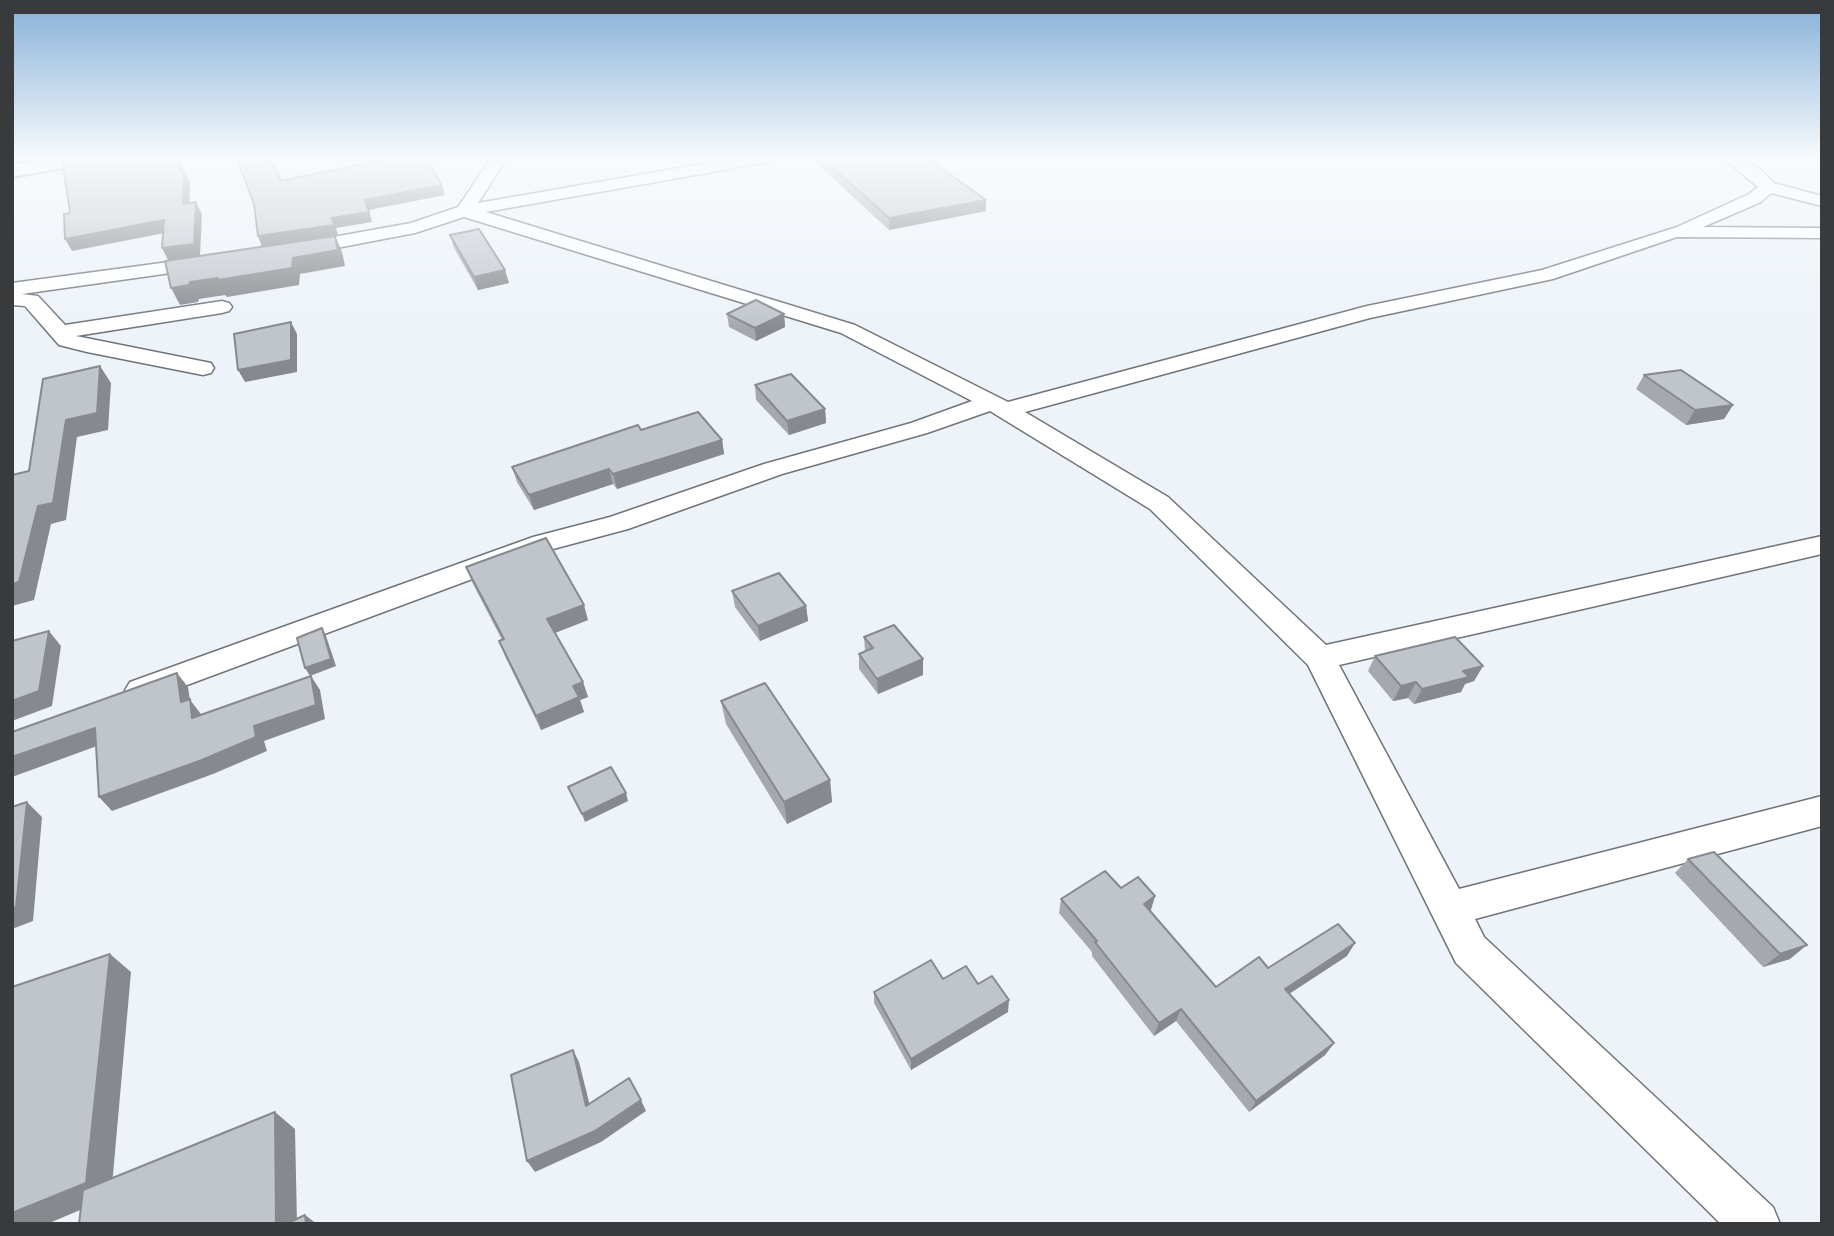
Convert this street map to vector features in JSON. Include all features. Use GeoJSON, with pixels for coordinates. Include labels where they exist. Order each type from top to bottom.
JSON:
{"type":"FeatureCollection","features":[{"type":"Feature","properties":{"kind":"street"},"geometry":{"type":"LineString","coordinates":[[279,253],[415,228],[453,215]]}},
{"type":"Feature","properties":{"kind":"street"},"geometry":{"type":"LineString","coordinates":[[476,215],[848,329],[999,406],[1159,503],[1320,658],[1470,950],[1756,1224]]}},
{"type":"Feature","properties":{"kind":"street"},"geometry":{"type":"LineString","coordinates":[[116,699],[542,543],[619,523],[773,469],[999,406],[1367,312],[1546,275],[1675,232],[1716,215]]}},
{"type":"Feature","properties":{"kind":"street"},"geometry":{"type":"LineString","coordinates":[[1675,232],[1817,235]]}},
{"type":"Feature","properties":{"kind":"street"},"geometry":{"type":"LineString","coordinates":[[12,289],[226,260]]}},
{"type":"Feature","properties":{"kind":"street"},"geometry":{"type":"LineString","coordinates":[[12,299],[32,300],[67,340],[204,368]]}},
{"type":"Feature","properties":{"kind":"street"},"geometry":{"type":"LineString","coordinates":[[62,332],[222,307]]}},
{"type":"Feature","properties":{"kind":"street"},"geometry":{"type":"LineString","coordinates":[[1320,658],[1822,545]]}},
{"type":"Feature","properties":{"kind":"street"},"geometry":{"type":"LineString","coordinates":[[1449,909],[1822,811]]}},
{"type":"Feature","properties":{"kind":"building"},"geometry":{"type":"Polygon","coordinates":[[[64,215],[195,215],[194,244],[162,248],[164,220],[65,239],[64,215]]]}},
{"type":"Feature","properties":{"kind":"building"},"geometry":{"type":"Polygon","coordinates":[[[255,215],[352,215],[332,218],[334,225],[258,236],[255,215]]]}},
{"type":"Feature","properties":{"kind":"building"},"geometry":{"type":"Polygon","coordinates":[[[885,215],[907,215],[889,218],[885,215]]]}},
{"type":"Feature","properties":{"kind":"building"},"geometry":{"type":"Polygon","coordinates":[[[479,229],[505,270],[474,277],[450,235],[479,229]]]}},
{"type":"Feature","properties":{"kind":"building"},"geometry":{"type":"Polygon","coordinates":[[[335,236],[338,250],[293,258],[292,268],[190,282],[189,285],[171,288],[165,261],[335,236]]]}},
{"type":"Feature","properties":{"kind":"building"},"geometry":{"type":"Polygon","coordinates":[[[756,300],[784,314],[755,328],[727,314],[756,300]]]}},
{"type":"Feature","properties":{"kind":"building"},"geometry":{"type":"Polygon","coordinates":[[[291,322],[291,360],[238,370],[234,334],[291,322]]]}},
{"type":"Feature","properties":{"kind":"building"},"geometry":{"type":"Polygon","coordinates":[[[100,366],[97,413],[66,420],[53,503],[38,506],[19,582],[12,584],[12,475],[29,471],[43,379],[100,366]]]}},
{"type":"Feature","properties":{"kind":"building"},"geometry":{"type":"Polygon","coordinates":[[[1681,370],[1733,405],[1695,410],[1644,375],[1681,370]]]}},
{"type":"Feature","properties":{"kind":"building"},"geometry":{"type":"Polygon","coordinates":[[[791,374],[825,409],[787,421],[755,385],[791,374]]]}},
{"type":"Feature","properties":{"kind":"building"},"geometry":{"type":"Polygon","coordinates":[[[698,412],[722,440],[613,474],[609,469],[529,495],[512,467],[638,425],[641,430],[698,412]]]}},
{"type":"Feature","properties":{"kind":"building"},"geometry":{"type":"Polygon","coordinates":[[[546,538],[584,605],[547,619],[583,682],[573,686],[579,697],[536,716],[499,641],[504,639],[466,567],[546,538]]]}},
{"type":"Feature","properties":{"kind":"building"},"geometry":{"type":"Polygon","coordinates":[[[779,573],[806,606],[758,626],[732,591],[779,573]]]}},
{"type":"Feature","properties":{"kind":"building"},"geometry":{"type":"Polygon","coordinates":[[[894,625],[923,659],[877,679],[859,654],[873,648],[864,637],[894,625]]]}},
{"type":"Feature","properties":{"kind":"building"},"geometry":{"type":"Polygon","coordinates":[[[322,628],[331,659],[305,668],[297,638],[322,628]]]}},
{"type":"Feature","properties":{"kind":"building"},"geometry":{"type":"Polygon","coordinates":[[[49,631],[39,691],[12,701],[12,641],[49,631]]]}},
{"type":"Feature","properties":{"kind":"building"},"geometry":{"type":"Polygon","coordinates":[[[1455,637],[1483,666],[1463,671],[1469,677],[1422,689],[1416,682],[1401,686],[1375,656],[1455,637]]]}},
{"type":"Feature","properties":{"kind":"building"},"geometry":{"type":"Polygon","coordinates":[[[177,673],[181,702],[190,699],[192,718],[311,676],[316,705],[254,726],[256,737],[202,760],[99,797],[95,728],[12,757],[12,732],[177,673]]]}},
{"type":"Feature","properties":{"kind":"building"},"geometry":{"type":"Polygon","coordinates":[[[765,683],[830,780],[784,802],[721,701],[765,683]]]}},
{"type":"Feature","properties":{"kind":"building"},"geometry":{"type":"Polygon","coordinates":[[[611,767],[626,793],[582,814],[568,787],[611,767]]]}},
{"type":"Feature","properties":{"kind":"building"},"geometry":{"type":"Polygon","coordinates":[[[27,802],[16,907],[12,908],[12,807],[27,802]]]}},
{"type":"Feature","properties":{"kind":"building"},"geometry":{"type":"Polygon","coordinates":[[[1714,852],[1807,945],[1780,954],[1688,859],[1714,852]]]}},
{"type":"Feature","properties":{"kind":"building"},"geometry":{"type":"Polygon","coordinates":[[[1105,871],[1121,888],[1138,877],[1155,896],[1144,904],[1216,987],[1259,957],[1268,968],[1338,924],[1355,943],[1285,989],[1334,1043],[1256,1101],[1181,1009],[1159,1023],[1095,942],[1097,941],[1061,899],[1105,871]]]}},
{"type":"Feature","properties":{"kind":"building"},"geometry":{"type":"Polygon","coordinates":[[[110,954],[86,1183],[12,1213],[12,987],[110,954]]]}},
{"type":"Feature","properties":{"kind":"building"},"geometry":{"type":"Polygon","coordinates":[[[931,960],[943,979],[966,966],[978,984],[992,976],[1009,1000],[911,1059],[874,992],[931,960]]]}},
{"type":"Feature","properties":{"kind":"building"},"geometry":{"type":"Polygon","coordinates":[[[573,1050],[586,1106],[629,1078],[641,1100],[595,1131],[527,1161],[511,1075],[573,1050]]]}},
{"type":"Feature","properties":{"kind":"building"},"geometry":{"type":"Polygon","coordinates":[[[275,1112],[276,1224],[79,1224],[83,1190],[275,1112]]]}},
{"type":"Feature","properties":{"kind":"building"},"geometry":{"type":"Polygon","coordinates":[[[305,1215],[306,1224],[286,1224],[305,1215]]]}}]}
